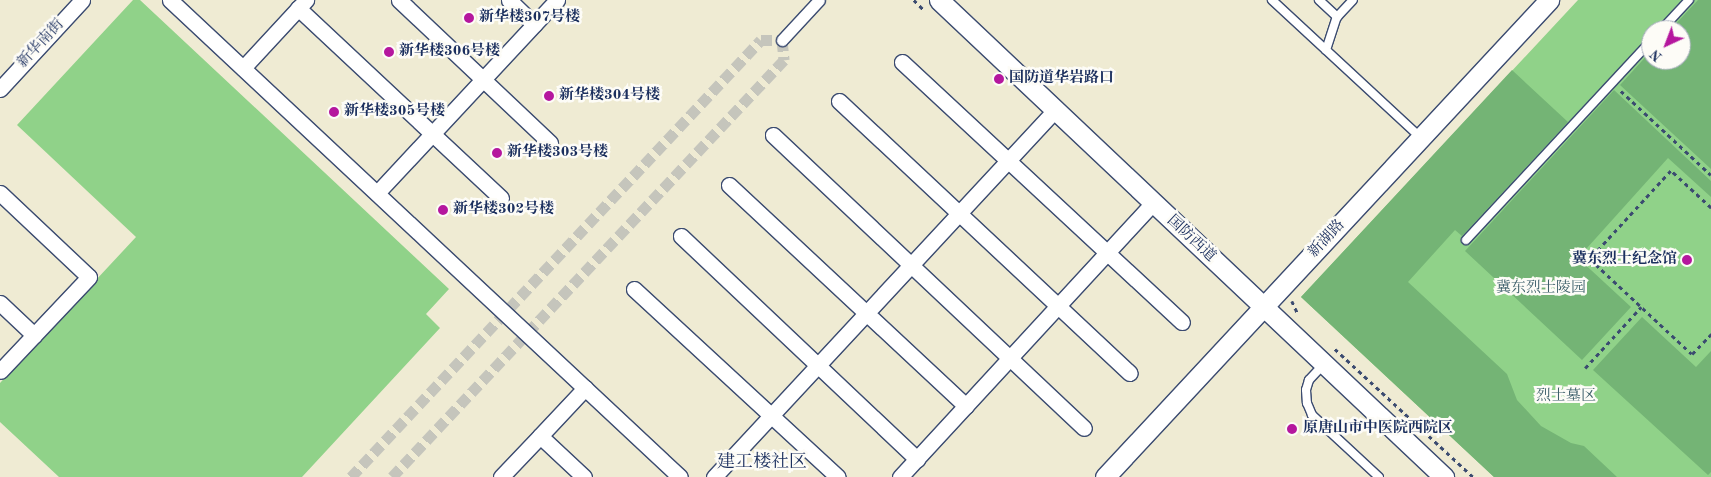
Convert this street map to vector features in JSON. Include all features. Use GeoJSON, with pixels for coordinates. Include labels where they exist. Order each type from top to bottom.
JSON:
{"type":"FeatureCollection","features":[{"type":"Feature","properties":{"kind":"street","name":"新华南街"},"geometry":{"type":"LineString","coordinates":[[0,89],[82,0]]}},
{"type":"Feature","properties":{"kind":"street"},"geometry":{"type":"LineString","coordinates":[[170,0],[679,477]]}},
{"type":"Feature","properties":{"kind":"street"},"geometry":{"type":"LineString","coordinates":[[399,0],[550,143]]}},
{"type":"Feature","properties":{"kind":"street"},"geometry":{"type":"LineString","coordinates":[[509,0],[534,24]]}},
{"type":"Feature","properties":{"kind":"street"},"geometry":{"type":"LineString","coordinates":[[376,193],[557,0]]}},
{"type":"Feature","properties":{"kind":"street"},"geometry":{"type":"LineString","coordinates":[[782,40],[819,0]]}},
{"type":"Feature","properties":{"kind":"street","name":"国防西道"},"geometry":{"type":"LineString","coordinates":[[939,0],[1444,477]]}},
{"type":"Feature","properties":{"kind":"street","name":"新湖路"},"geometry":{"type":"LineString","coordinates":[[1105,477],[1549,0]]}},
{"type":"Feature","properties":{"kind":"street"},"geometry":{"type":"LineString","coordinates":[[243,68],[302,4],[432,133],[501,198]]}},
{"type":"Feature","properties":{"kind":"street"},"geometry":{"type":"LineString","coordinates":[[902,62],[1182,322]]}},
{"type":"Feature","properties":{"kind":"street"},"geometry":{"type":"LineString","coordinates":[[839,101],[1130,373]]}},
{"type":"Feature","properties":{"kind":"street"},"geometry":{"type":"LineString","coordinates":[[714,477],[1055,110]]}},
{"type":"Feature","properties":{"kind":"street"},"geometry":{"type":"LineString","coordinates":[[772,135],[1084,428]]}},
{"type":"Feature","properties":{"kind":"street"},"geometry":{"type":"LineString","coordinates":[[729,186],[966,406]]}},
{"type":"Feature","properties":{"kind":"street"},"geometry":{"type":"LineString","coordinates":[[0,193],[89,276],[0,371]]}},
{"type":"Feature","properties":{"kind":"street"},"geometry":{"type":"LineString","coordinates":[[900,477],[1153,204]]}},
{"type":"Feature","properties":{"kind":"street"},"geometry":{"type":"LineString","coordinates":[[681,236],[917,459]]}},
{"type":"Feature","properties":{"kind":"street"},"geometry":{"type":"LineString","coordinates":[[634,289],[838,477]]}},
{"type":"Feature","properties":{"kind":"street"},"geometry":{"type":"LineString","coordinates":[[0,303],[34,335]]}},
{"type":"Feature","properties":{"kind":"street"},"geometry":{"type":"LineString","coordinates":[[502,477],[585,388]]}},
{"type":"Feature","properties":{"kind":"street"},"geometry":{"type":"LineString","coordinates":[[540,436],[584,477]]}},
{"type":"Feature","properties":{"kind":"lane"},"geometry":{"type":"LineString","coordinates":[[1272,0],[1421,138]]}},
{"type":"Feature","properties":{"kind":"lane"},"geometry":{"type":"LineString","coordinates":[[1319,0],[1338,17]]}},
{"type":"Feature","properties":{"kind":"lane"},"geometry":{"type":"LineString","coordinates":[[1326,50],[1338,17],[1353,0]]}},
{"type":"Feature","properties":{"kind":"lane"},"geometry":{"type":"LineString","coordinates":[[1670,20],[1689,0]]}},
{"type":"Feature","properties":{"kind":"lane"},"geometry":{"type":"LineString","coordinates":[[1466,240],[1641,52]]}},
{"type":"Feature","properties":{"kind":"lane"},"geometry":{"type":"LineString","coordinates":[[1324,364],[1309,380],[1306,390],[1307,403],[1312,415],[1379,477]]}},
{"type":"Feature","properties":{"kind":"path"},"geometry":{"type":"LineString","coordinates":[[1612,83],[1711,175]]}},
{"type":"Feature","properties":{"kind":"path"},"geometry":{"type":"LineString","coordinates":[[1711,208],[1671,171],[1590,259],[1692,354],[1711,334]]}},
{"type":"Feature","properties":{"kind":"path"},"geometry":{"type":"LineString","coordinates":[[1291,300],[1298,314],[1305,320]]}},
{"type":"Feature","properties":{"kind":"path"},"geometry":{"type":"LineString","coordinates":[[1585,368],[1641,307]]}},
{"type":"Feature","properties":{"kind":"path"},"geometry":{"type":"LineString","coordinates":[[1333,346],[1474,477]]}},
{"type":"Feature","properties":{"kind":"green space"},"geometry":{"type":"Polygon","coordinates":[[[133,0],[140,0],[449,289],[426,314],[440,328],[302,477],[59,477],[0,422],[0,383],[136,237],[17,125],[133,0]]]}},
{"type":"Feature","properties":{"kind":"green space","name":"冀东烈士陵园"},"geometry":{"type":"Polygon","coordinates":[[[1578,0],[1711,0],[1711,477],[1494,477],[1301,297],[1578,0]]]}},
{"type":"Feature","properties":{"kind":"green space"},"geometry":{"type":"Polygon","coordinates":[[[1698,0],[1711,0],[1711,169],[1620,85],[1641,62],[1641,70],[1691,70],[1691,20],[1679,20],[1698,0]]]}},
{"type":"Feature","properties":{"kind":"green space"},"geometry":{"type":"Polygon","coordinates":[[[1512,70],[1568,122],[1462,236],[1455,230],[1408,282],[1507,374],[1517,400],[1541,426],[1571,443],[1584,446],[1617,477],[1494,477],[1301,297],[1512,70]]]}},
{"type":"Feature","properties":{"kind":"green space"},"geometry":{"type":"Polygon","coordinates":[[[1614,90],[1711,181],[1711,197],[1668,158],[1578,258],[1631,307],[1582,360],[1465,251],[1614,90]]]}},
{"type":"Feature","properties":{"kind":"green space"},"geometry":{"type":"Polygon","coordinates":[[[1642,317],[1696,367],[1711,351],[1711,472],[1708,475],[1593,370],[1642,317]]]}},
{"type":"Feature","properties":{"kind":"tunnel"},"geometry":{"type":"LineString","coordinates":[[351,477],[761,40],[782,40],[784,60],[392,477]]}},
{"type":"Feature","properties":{"kind":"place","name":"新华楼307号楼"},"geometry":{"type":"Point","coordinates":[469,18]}},
{"type":"Feature","properties":{"kind":"place","name":"新华楼306号楼"},"geometry":{"type":"Point","coordinates":[389,52]}},
{"type":"Feature","properties":{"kind":"place","name":"国防道华岩路口"},"geometry":{"type":"Point","coordinates":[999,79]}},
{"type":"Feature","properties":{"kind":"place","name":"新华楼304号楼"},"geometry":{"type":"Point","coordinates":[549,96]}},
{"type":"Feature","properties":{"kind":"place","name":"新华楼305号楼"},"geometry":{"type":"Point","coordinates":[334,112]}},
{"type":"Feature","properties":{"kind":"place","name":"新华楼303号楼"},"geometry":{"type":"Point","coordinates":[497,153]}},
{"type":"Feature","properties":{"kind":"place","name":"新华楼302号楼"},"geometry":{"type":"Point","coordinates":[443,210]}},
{"type":"Feature","properties":{"kind":"place","name":"冀东烈士纪念馆"},"geometry":{"type":"Point","coordinates":[1687,260]}},
{"type":"Feature","properties":{"kind":"place","name":"原唐山市中医院西院区"},"geometry":{"type":"Point","coordinates":[1292,429]}},
{"type":"Feature","properties":{"kind":"district","name":"建工楼社区"},"geometry":{"type":"Point","coordinates":[762,462]}},
{"type":"Feature","properties":{"kind":"park label","name":"烈士墓区"},"geometry":{"type":"Point","coordinates":[1566,397]}}]}
